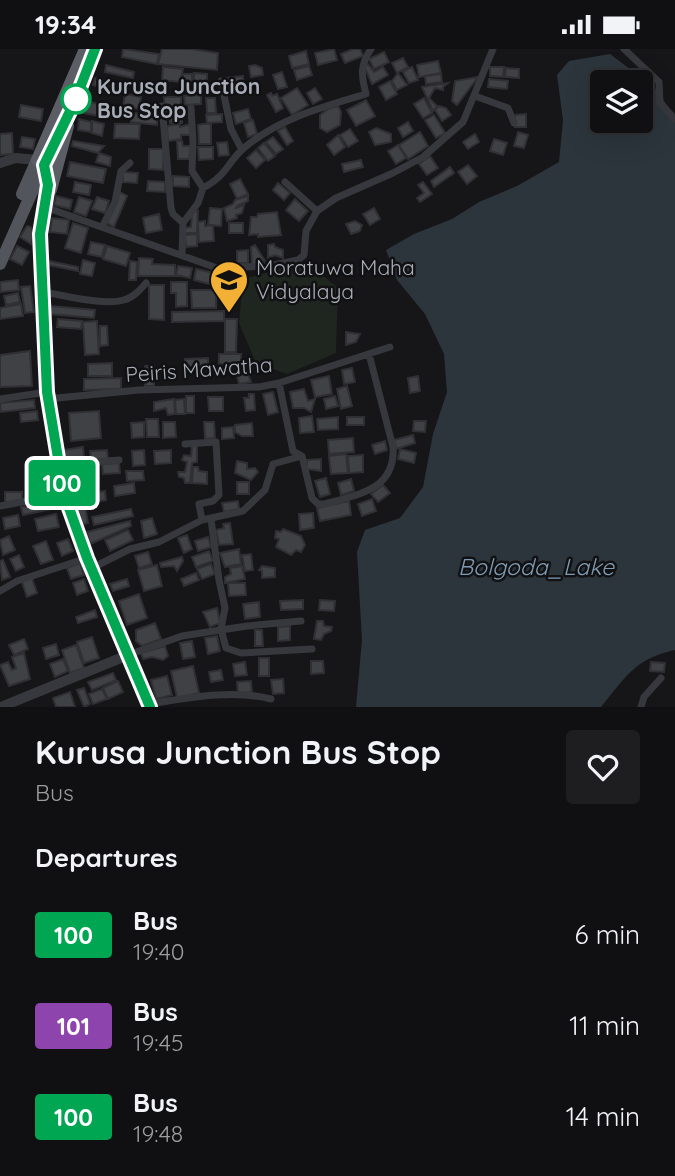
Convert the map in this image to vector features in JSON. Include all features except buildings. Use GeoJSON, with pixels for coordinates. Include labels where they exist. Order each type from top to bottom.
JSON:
{"type":"FeatureCollection","features":[{"type":"Feature","properties":{"kind":"highway"},"geometry":{"type":"LineString","coordinates":[[85,49],[40,163],[48,185],[40,234],[47,396],[64,494],[89,563],[150,706]]}},
{"type":"Feature","properties":{"kind":"highway"},"geometry":{"type":"LineString","coordinates":[[45,207],[75,101],[95,49]]}},
{"type":"Feature","properties":{"kind":"highway"},"geometry":{"type":"LineString","coordinates":[[40,163],[75,101]]}},
{"type":"Feature","properties":{"kind":"highway"},"geometry":{"type":"LineString","coordinates":[[40,163],[53,181]]}},
{"type":"Feature","properties":{"kind":"main road"},"geometry":{"type":"LineString","coordinates":[[0,243],[40,163]]}},
{"type":"Feature","properties":{"kind":"main road"},"geometry":{"type":"LineString","coordinates":[[0,264],[40,163]]}},
{"type":"Feature","properties":{"kind":"street"},"geometry":{"type":"LineString","coordinates":[[202,188],[219,180],[242,150],[273,127],[306,112],[366,94],[361,76],[362,62],[371,49]]}},
{"type":"Feature","properties":{"kind":"street"},"geometry":{"type":"LineString","coordinates":[[45,207],[216,268],[269,266],[298,260],[304,255],[306,231],[317,211],[336,198],[422,157],[463,122],[493,49]]}},
{"type":"Feature","properties":{"kind":"street"},"geometry":{"type":"LineString","coordinates":[[624,49],[659,82],[660,103],[675,119]]}},
{"type":"Feature","properties":{"kind":"street"},"geometry":{"type":"LineString","coordinates":[[221,81],[231,129],[242,150]]}},
{"type":"Feature","properties":{"kind":"street"},"geometry":{"type":"LineString","coordinates":[[475,96],[508,108],[514,123]]}},
{"type":"Feature","properties":{"kind":"street"},"geometry":{"type":"LineString","coordinates":[[162,106],[173,214],[183,223]]}},
{"type":"Feature","properties":{"kind":"street"},"geometry":{"type":"LineString","coordinates":[[182,255],[183,223],[198,203],[202,188],[192,171],[194,142],[191,108]]}},
{"type":"Feature","properties":{"kind":"street"},"geometry":{"type":"LineString","coordinates":[[0,163],[16,158],[40,163]]}},
{"type":"Feature","properties":{"kind":"street"},"geometry":{"type":"LineString","coordinates":[[102,227],[120,189],[121,171],[130,163]]}},
{"type":"Feature","properties":{"kind":"street"},"geometry":{"type":"LineString","coordinates":[[285,182],[317,211]]}},
{"type":"Feature","properties":{"kind":"street"},"geometry":{"type":"LineString","coordinates":[[42,292],[108,302],[124,300],[138,293],[146,283]]}},
{"type":"Feature","properties":{"kind":"street","name":"Peiris Mawatha"},"geometry":{"type":"LineString","coordinates":[[0,399],[139,390],[242,388],[279,383],[390,347]]}},
{"type":"Feature","properties":{"kind":"street"},"geometry":{"type":"LineString","coordinates":[[279,383],[293,451],[302,456],[312,498],[318,504],[356,495],[379,485],[388,476],[394,461],[393,447],[369,354]]}},
{"type":"Feature","properties":{"kind":"street"},"geometry":{"type":"LineString","coordinates":[[185,443],[216,442],[219,495],[213,501],[199,504],[202,520]]}},
{"type":"Feature","properties":{"kind":"street"},"geometry":{"type":"LineString","coordinates":[[0,591],[17,581],[159,542],[202,520],[243,511],[265,490],[273,464],[302,456]]}},
{"type":"Feature","properties":{"kind":"street"},"geometry":{"type":"LineString","coordinates":[[59,465],[119,460]]}},
{"type":"Feature","properties":{"kind":"street"},"geometry":{"type":"LineString","coordinates":[[0,506],[64,494]]}},
{"type":"Feature","properties":{"kind":"street"},"geometry":{"type":"LineString","coordinates":[[211,519],[225,608],[221,629],[226,648],[235,653],[312,649]]}},
{"type":"Feature","properties":{"kind":"street"},"geometry":{"type":"LineString","coordinates":[[1,707],[182,636],[300,621]]}},
{"type":"Feature","properties":{"kind":"street"},"geometry":{"type":"LineString","coordinates":[[641,707],[644,697],[661,678]]}},
{"type":"Feature","properties":{"kind":"street"},"geometry":{"type":"LineString","coordinates":[[150,706],[227,695],[256,695],[271,699]]}},
{"type":"Feature","properties":{"kind":"shaded area"},"geometry":{"type":"Polygon","coordinates":[[[306,262],[338,288],[336,353],[287,374],[256,363],[239,323],[243,279],[306,262]]]}},
{"type":"Feature","properties":{"kind":"water","name":"Bolgoda_Lake"},"geometry":{"type":"Polygon","coordinates":[[[610,54],[631,70],[590,70],[590,133],[653,133],[653,86],[675,117],[675,650],[640,664],[601,707],[356,707],[362,640],[357,552],[365,530],[400,518],[423,487],[433,434],[447,392],[444,354],[425,314],[397,280],[386,250],[414,234],[452,219],[479,202],[517,186],[559,162],[563,120],[557,75],[569,61],[610,54]]]}},
{"type":"Feature","properties":{"kind":"bus line","name":"100"},"geometry":{"type":"LineString","coordinates":[[95,49],[75,101],[44,165],[48,185],[40,234],[47,400],[64,494],[87,558],[150,707]]}},
{"type":"Feature","properties":{"kind":"place","name":"Kurusa Junction Bus Stop"},"geometry":{"type":"Point","coordinates":[76,99]}},
{"type":"Feature","properties":{"kind":"place","name":"Moratuwa Maha Vidyalaya"},"geometry":{"type":"Point","coordinates":[229,314]}}]}
